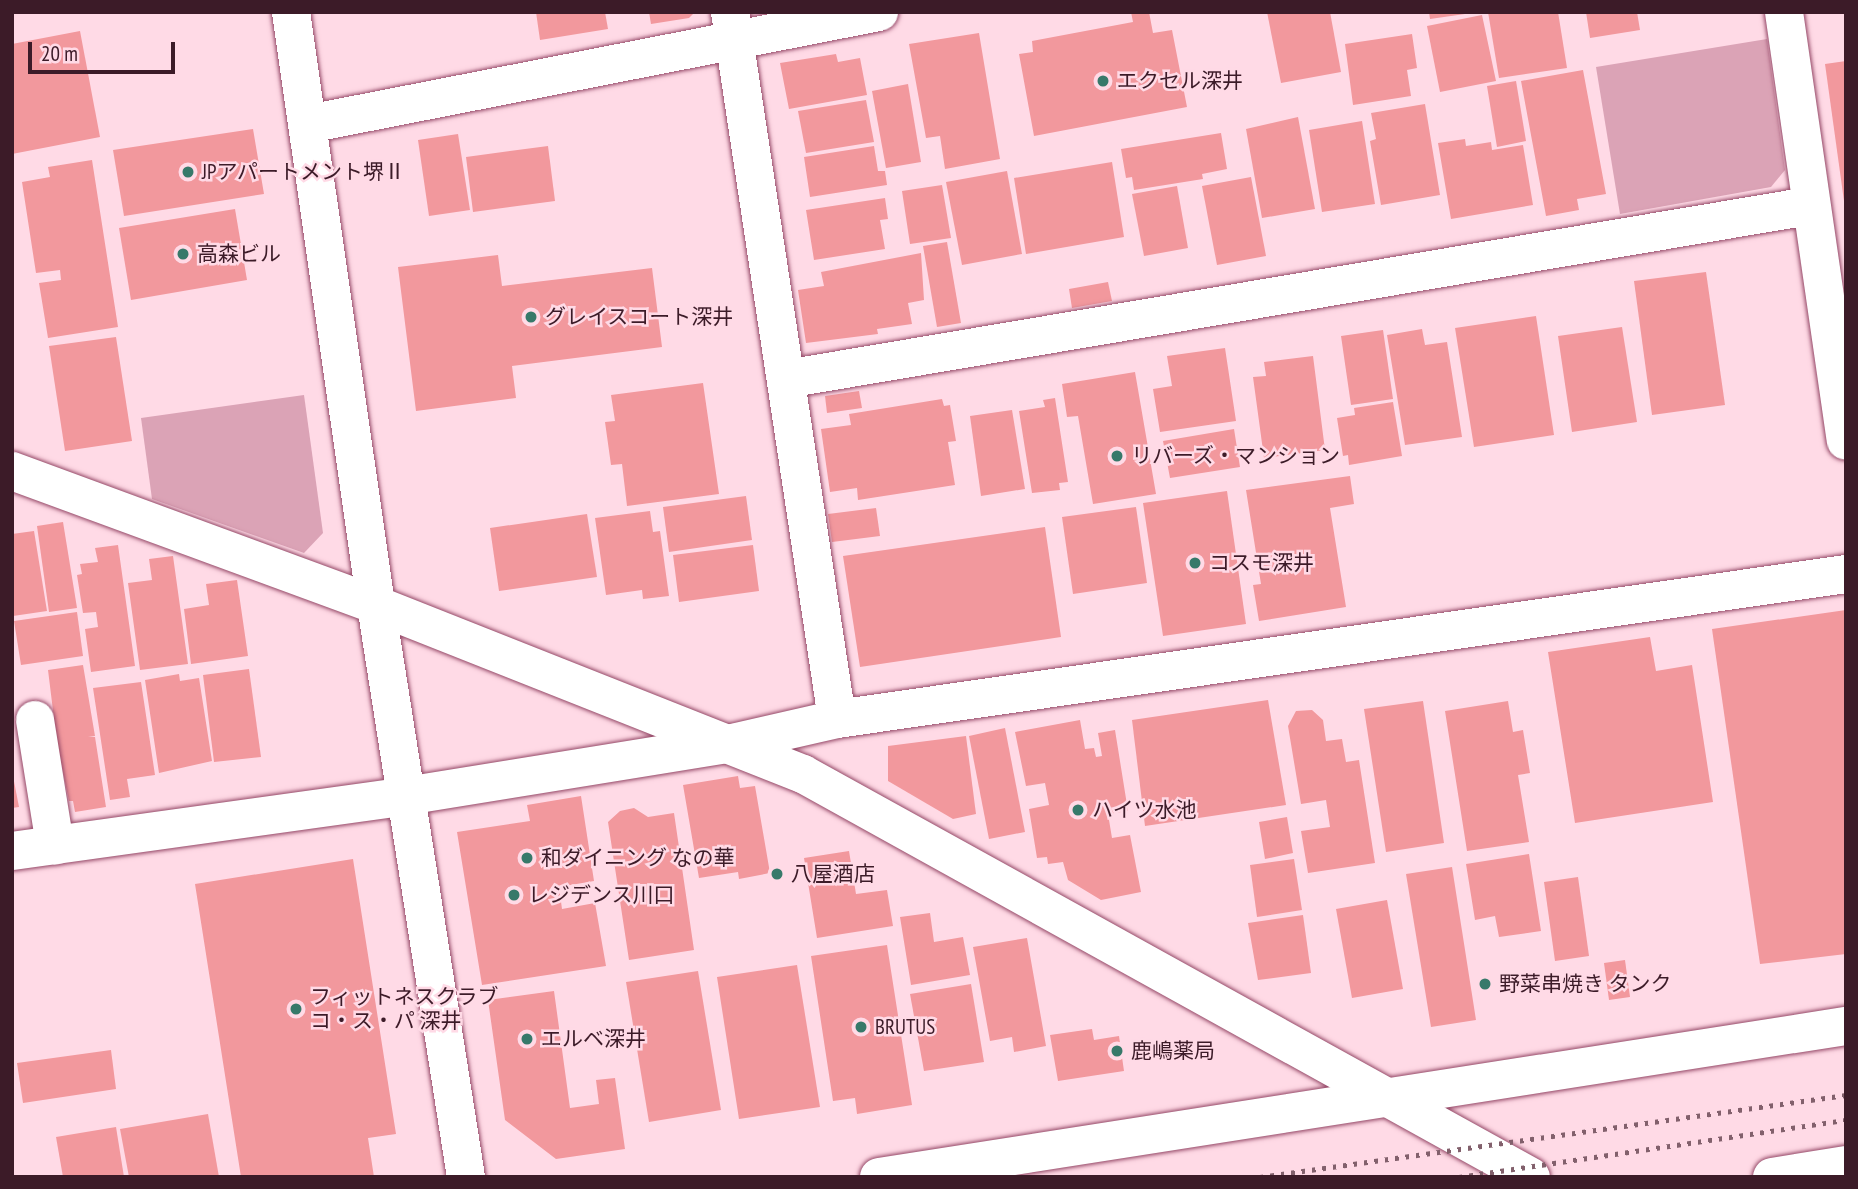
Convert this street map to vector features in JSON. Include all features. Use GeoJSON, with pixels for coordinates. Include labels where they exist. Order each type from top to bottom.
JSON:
{"type":"FeatureCollection","features":[{"type":"Feature","properties":{"kind":"street"},"geometry":{"type":"LineString","coordinates":[[291,12],[376,606],[466,1177]]}},
{"type":"Feature","properties":{"kind":"street"},"geometry":{"type":"LineString","coordinates":[[308,124],[733,27],[880,12]]}},
{"type":"Feature","properties":{"kind":"street"},"geometry":{"type":"LineString","coordinates":[[1784,12],[1809,206],[1846,441]]}},
{"type":"Feature","properties":{"kind":"street"},"geometry":{"type":"LineString","coordinates":[[733,27],[837,719]]}},
{"type":"Feature","properties":{"kind":"street"},"geometry":{"type":"LineString","coordinates":[[786,379],[1809,206]]}},
{"type":"Feature","properties":{"kind":"street"},"geometry":{"type":"LineString","coordinates":[[12,471],[376,606],[732,743],[803,774],[1531,1177]]}},
{"type":"Feature","properties":{"kind":"street"},"geometry":{"type":"LineString","coordinates":[[12,851],[406,796],[732,743],[837,719],[1846,574]]}},
{"type":"Feature","properties":{"kind":"street"},"geometry":{"type":"LineString","coordinates":[[35,720],[55,845]]}},
{"type":"Feature","properties":{"kind":"street"},"geometry":{"type":"LineString","coordinates":[[878,1177],[1846,1026]]}},
{"type":"Feature","properties":{"kind":"street"},"geometry":{"type":"LineString","coordinates":[[1772,1177],[1846,1165]]}},
{"type":"Feature","properties":{"kind":"shaded area"},"geometry":{"type":"Polygon","coordinates":[[[1767,39],[1785,170],[1771,187],[1620,214],[1596,67],[1767,39]]]}},
{"type":"Feature","properties":{"kind":"shaded area"},"geometry":{"type":"Polygon","coordinates":[[[304,395],[323,533],[304,553],[152,499],[141,418],[304,395]]]}},
{"type":"Feature","properties":{"kind":"building"},"geometry":{"type":"Polygon","coordinates":[[[536,12],[605,12],[608,29],[540,40],[536,12]]]}},
{"type":"Feature","properties":{"kind":"building"},"geometry":{"type":"Polygon","coordinates":[[[649,12],[695,12],[689,18],[651,24],[649,12]]]}},
{"type":"Feature","properties":{"kind":"building","name":"エクセル深井"},"geometry":{"type":"Polygon","coordinates":[[[1131,12],[1149,12],[1153,33],[1172,30],[1187,107],[1034,136],[1019,54],[1033,52],[1032,41],[1133,22],[1131,12]]]}},
{"type":"Feature","properties":{"kind":"building"},"geometry":{"type":"Polygon","coordinates":[[[1267,12],[1330,12],[1341,72],[1281,83],[1267,12]]]}},
{"type":"Feature","properties":{"kind":"building"},"geometry":{"type":"Polygon","coordinates":[[[1429,12],[1465,12],[1465,14],[1430,19],[1429,12]]]}},
{"type":"Feature","properties":{"kind":"building"},"geometry":{"type":"Polygon","coordinates":[[[1488,12],[1558,12],[1567,68],[1499,78],[1488,12]]]}},
{"type":"Feature","properties":{"kind":"building"},"geometry":{"type":"Polygon","coordinates":[[[1586,12],[1637,12],[1640,30],[1590,38],[1586,12]]]}},
{"type":"Feature","properties":{"kind":"building"},"geometry":{"type":"Polygon","coordinates":[[[1482,15],[1496,81],[1440,92],[1427,26],[1482,15]]]}},
{"type":"Feature","properties":{"kind":"building"},"geometry":{"type":"Polygon","coordinates":[[[80,31],[100,137],[12,154],[12,44],[80,31]]]}},
{"type":"Feature","properties":{"kind":"building"},"geometry":{"type":"Polygon","coordinates":[[[979,33],[1000,159],[945,169],[940,136],[926,138],[909,44],[979,33]]]}},
{"type":"Feature","properties":{"kind":"building"},"geometry":{"type":"Polygon","coordinates":[[[1412,34],[1417,68],[1407,70],[1411,96],[1353,105],[1345,44],[1412,34]]]}},
{"type":"Feature","properties":{"kind":"building"},"geometry":{"type":"Polygon","coordinates":[[[836,54],[838,62],[860,58],[867,95],[789,109],[780,63],[836,54]]]}},
{"type":"Feature","properties":{"kind":"building"},"geometry":{"type":"Polygon","coordinates":[[[1846,61],[1846,201],[1844,201],[1825,64],[1846,61]]]}},
{"type":"Feature","properties":{"kind":"building"},"geometry":{"type":"Polygon","coordinates":[[[1583,70],[1606,194],[1577,199],[1579,210],[1546,216],[1521,81],[1583,70]]]}},
{"type":"Feature","properties":{"kind":"building"},"geometry":{"type":"Polygon","coordinates":[[[1516,81],[1526,141],[1497,147],[1487,86],[1516,81]]]}},
{"type":"Feature","properties":{"kind":"building"},"geometry":{"type":"Polygon","coordinates":[[[908,84],[921,162],[886,168],[872,91],[908,84]]]}},
{"type":"Feature","properties":{"kind":"building"},"geometry":{"type":"Polygon","coordinates":[[[866,100],[874,142],[806,153],[798,111],[866,100]]]}},
{"type":"Feature","properties":{"kind":"building"},"geometry":{"type":"Polygon","coordinates":[[[1425,104],[1440,195],[1381,205],[1370,141],[1376,139],[1371,113],[1425,104]]]}},
{"type":"Feature","properties":{"kind":"building"},"geometry":{"type":"Polygon","coordinates":[[[1298,117],[1315,209],[1262,218],[1246,129],[1298,117]]]}},
{"type":"Feature","properties":{"kind":"building"},"geometry":{"type":"Polygon","coordinates":[[[1362,121],[1375,204],[1322,212],[1309,130],[1362,121]]]}},
{"type":"Feature","properties":{"kind":"building","name":"JPアパートメント堺Ⅱ"},"geometry":{"type":"Polygon","coordinates":[[[253,129],[264,194],[124,216],[113,150],[253,129]]]}},
{"type":"Feature","properties":{"kind":"building"},"geometry":{"type":"Polygon","coordinates":[[[1221,133],[1227,169],[1202,174],[1203,179],[1134,190],[1132,177],[1126,178],[1121,149],[1221,133]]]}},
{"type":"Feature","properties":{"kind":"building"},"geometry":{"type":"Polygon","coordinates":[[[458,134],[470,210],[429,216],[418,140],[458,134]]]}},
{"type":"Feature","properties":{"kind":"building"},"geometry":{"type":"Polygon","coordinates":[[[1465,139],[1466,146],[1491,142],[1492,150],[1523,145],[1533,205],[1451,219],[1438,143],[1465,139]]]}},
{"type":"Feature","properties":{"kind":"building"},"geometry":{"type":"Polygon","coordinates":[[[548,146],[555,201],[473,212],[466,157],[548,146]]]}},
{"type":"Feature","properties":{"kind":"building"},"geometry":{"type":"Polygon","coordinates":[[[874,146],[878,171],[885,171],[887,185],[810,197],[804,157],[874,146]]]}},
{"type":"Feature","properties":{"kind":"building"},"geometry":{"type":"Polygon","coordinates":[[[92,160],[118,327],[48,338],[39,283],[61,280],[60,270],[36,273],[22,182],[50,177],[48,167],[92,160]]]}},
{"type":"Feature","properties":{"kind":"building"},"geometry":{"type":"Polygon","coordinates":[[[1112,162],[1124,237],[1026,254],[1014,178],[1112,162]]]}},
{"type":"Feature","properties":{"kind":"building"},"geometry":{"type":"Polygon","coordinates":[[[1007,171],[1022,254],[962,265],[946,182],[1007,171]]]}},
{"type":"Feature","properties":{"kind":"building"},"geometry":{"type":"Polygon","coordinates":[[[1251,177],[1266,256],[1217,265],[1202,186],[1251,177]]]}},
{"type":"Feature","properties":{"kind":"building"},"geometry":{"type":"Polygon","coordinates":[[[942,185],[951,238],[910,244],[902,191],[942,185]]]}},
{"type":"Feature","properties":{"kind":"building"},"geometry":{"type":"Polygon","coordinates":[[[1177,186],[1188,248],[1144,256],[1132,194],[1177,186]]]}},
{"type":"Feature","properties":{"kind":"building"},"geometry":{"type":"Polygon","coordinates":[[[885,198],[888,219],[880,220],[885,249],[814,260],[806,210],[885,198]]]}},
{"type":"Feature","properties":{"kind":"building","name":"高森ビル"},"geometry":{"type":"Polygon","coordinates":[[[235,209],[247,280],[131,300],[119,228],[235,209]]]}},
{"type":"Feature","properties":{"kind":"building"},"geometry":{"type":"Polygon","coordinates":[[[947,242],[961,323],[937,327],[923,246],[947,242]]]}},
{"type":"Feature","properties":{"kind":"building"},"geometry":{"type":"Polygon","coordinates":[[[921,253],[924,300],[908,303],[912,324],[877,329],[878,334],[806,343],[798,290],[824,286],[821,272],[921,253]]]}},
{"type":"Feature","properties":{"kind":"building","name":"グレイスコート深井"},"geometry":{"type":"Polygon","coordinates":[[[498,255],[502,286],[652,268],[662,347],[512,366],[516,398],[416,411],[398,267],[498,255]]]}},
{"type":"Feature","properties":{"kind":"building"},"geometry":{"type":"Polygon","coordinates":[[[1706,272],[1725,405],[1652,415],[1634,281],[1706,272]]]}},
{"type":"Feature","properties":{"kind":"building"},"geometry":{"type":"Polygon","coordinates":[[[1108,282],[1112,301],[1072,308],[1069,289],[1108,282]]]}},
{"type":"Feature","properties":{"kind":"building"},"geometry":{"type":"Polygon","coordinates":[[[1536,316],[1554,435],[1474,447],[1455,328],[1536,316]]]}},
{"type":"Feature","properties":{"kind":"building"},"geometry":{"type":"Polygon","coordinates":[[[1622,327],[1637,422],[1572,432],[1558,336],[1622,327]]]}},
{"type":"Feature","properties":{"kind":"building"},"geometry":{"type":"Polygon","coordinates":[[[1422,329],[1425,345],[1447,342],[1462,437],[1405,445],[1387,335],[1422,329]]]}},
{"type":"Feature","properties":{"kind":"building"},"geometry":{"type":"Polygon","coordinates":[[[1383,330],[1393,399],[1351,405],[1341,336],[1383,330]]]}},
{"type":"Feature","properties":{"kind":"building"},"geometry":{"type":"Polygon","coordinates":[[[116,337],[132,441],[65,451],[49,346],[116,337]]]}},
{"type":"Feature","properties":{"kind":"building"},"geometry":{"type":"Polygon","coordinates":[[[1225,348],[1236,421],[1160,432],[1153,389],[1172,386],[1167,356],[1225,348]]]}},
{"type":"Feature","properties":{"kind":"building"},"geometry":{"type":"Polygon","coordinates":[[[1313,356],[1325,450],[1264,458],[1253,377],[1266,376],[1264,362],[1313,356]]]}},
{"type":"Feature","properties":{"kind":"building","name":"リバーズ・マンション"},"geometry":{"type":"Polygon","coordinates":[[[1135,372],[1156,494],[1093,504],[1078,416],[1067,417],[1062,384],[1135,372]]]}},
{"type":"Feature","properties":{"kind":"building"},"geometry":{"type":"Polygon","coordinates":[[[703,383],[719,494],[627,506],[622,464],[611,465],[605,422],[615,421],[611,395],[703,383]]]}},
{"type":"Feature","properties":{"kind":"building"},"geometry":{"type":"Polygon","coordinates":[[[859,391],[862,408],[827,413],[825,396],[859,391]]]}},
{"type":"Feature","properties":{"kind":"building"},"geometry":{"type":"Polygon","coordinates":[[[1055,398],[1068,482],[1059,483],[1060,490],[1032,493],[1019,411],[1045,407],[1043,400],[1055,398]]]}},
{"type":"Feature","properties":{"kind":"building"},"geometry":{"type":"Polygon","coordinates":[[[942,399],[944,406],[950,405],[956,441],[948,442],[955,485],[858,500],[857,488],[830,492],[821,429],[851,425],[849,414],[942,399]]]}},
{"type":"Feature","properties":{"kind":"building"},"geometry":{"type":"Polygon","coordinates":[[[1393,402],[1402,456],[1349,465],[1348,455],[1343,456],[1337,418],[1355,415],[1354,408],[1393,402]]]}},
{"type":"Feature","properties":{"kind":"building"},"geometry":{"type":"Polygon","coordinates":[[[1012,410],[1025,489],[981,496],[970,416],[1012,410]]]}},
{"type":"Feature","properties":{"kind":"building"},"geometry":{"type":"Polygon","coordinates":[[[1234,429],[1240,467],[1170,478],[1163,441],[1234,429]]]}},
{"type":"Feature","properties":{"kind":"building"},"geometry":{"type":"Polygon","coordinates":[[[1350,476],[1354,504],[1330,508],[1346,607],[1259,621],[1253,585],[1261,584],[1246,490],[1350,476]]]}},
{"type":"Feature","properties":{"kind":"building","name":"コスモ深井"},"geometry":{"type":"Polygon","coordinates":[[[1227,491],[1246,624],[1163,636],[1143,503],[1227,491]]]}},
{"type":"Feature","properties":{"kind":"building"},"geometry":{"type":"Polygon","coordinates":[[[746,496],[752,540],[669,552],[663,507],[746,496]]]}},
{"type":"Feature","properties":{"kind":"building"},"geometry":{"type":"Polygon","coordinates":[[[1136,507],[1147,583],[1073,594],[1062,517],[1136,507]]]}},
{"type":"Feature","properties":{"kind":"building"},"geometry":{"type":"Polygon","coordinates":[[[876,508],[880,536],[832,542],[828,514],[876,508]]]}},
{"type":"Feature","properties":{"kind":"building"},"geometry":{"type":"Polygon","coordinates":[[[650,511],[653,532],[660,531],[669,596],[643,599],[642,590],[606,595],[595,518],[650,511]]]}},
{"type":"Feature","properties":{"kind":"building"},"geometry":{"type":"Polygon","coordinates":[[[587,514],[597,577],[499,591],[490,528],[587,514]]]}},
{"type":"Feature","properties":{"kind":"building"},"geometry":{"type":"Polygon","coordinates":[[[63,522],[77,608],[49,612],[37,526],[63,522]]]}},
{"type":"Feature","properties":{"kind":"building"},"geometry":{"type":"Polygon","coordinates":[[[1045,527],[1061,637],[860,667],[843,556],[1045,527]]]}},
{"type":"Feature","properties":{"kind":"building"},"geometry":{"type":"Polygon","coordinates":[[[34,531],[47,611],[13,616],[12,534],[34,531]]]}},
{"type":"Feature","properties":{"kind":"building"},"geometry":{"type":"Polygon","coordinates":[[[118,545],[135,666],[91,672],[85,629],[98,627],[96,612],[83,613],[77,575],[82,574],[80,564],[98,562],[95,548],[118,545]]]}},
{"type":"Feature","properties":{"kind":"building"},"geometry":{"type":"Polygon","coordinates":[[[753,545],[759,591],[679,602],[673,555],[753,545]]]}},
{"type":"Feature","properties":{"kind":"building"},"geometry":{"type":"Polygon","coordinates":[[[173,556],[188,664],[140,670],[128,583],[152,580],[149,559],[173,556]]]}},
{"type":"Feature","properties":{"kind":"building"},"geometry":{"type":"Polygon","coordinates":[[[237,580],[248,656],[191,664],[184,609],[209,605],[206,584],[237,580]]]}},
{"type":"Feature","properties":{"kind":"building"},"geometry":{"type":"Polygon","coordinates":[[[1846,610],[1846,954],[1760,964],[1712,629],[1846,610]]]}},
{"type":"Feature","properties":{"kind":"building"},"geometry":{"type":"Polygon","coordinates":[[[77,612],[83,656],[21,665],[14,621],[77,612]]]}},
{"type":"Feature","properties":{"kind":"building"},"geometry":{"type":"Polygon","coordinates":[[[1650,637],[1656,671],[1692,665],[1713,802],[1575,823],[1548,652],[1650,637]]]}},
{"type":"Feature","properties":{"kind":"building"},"geometry":{"type":"Polygon","coordinates":[[[83,665],[95,736],[88,737],[95,737],[106,807],[75,812],[73,801],[69,801],[57,743],[48,670],[83,665]]]}},
{"type":"Feature","properties":{"kind":"building"},"geometry":{"type":"Polygon","coordinates":[[[249,669],[261,757],[214,762],[203,675],[249,669]]]}},
{"type":"Feature","properties":{"kind":"building"},"geometry":{"type":"Polygon","coordinates":[[[179,674],[180,681],[199,678],[212,761],[159,773],[145,680],[179,674]]]}},
{"type":"Feature","properties":{"kind":"building"},"geometry":{"type":"Polygon","coordinates":[[[141,682],[155,775],[127,779],[130,797],[110,800],[93,688],[141,682]]]}},
{"type":"Feature","properties":{"kind":"building"},"geometry":{"type":"Polygon","coordinates":[[[1268,700],[1286,805],[1145,826],[1132,720],[1268,700]]]}},
{"type":"Feature","properties":{"kind":"building"},"geometry":{"type":"Polygon","coordinates":[[[1423,701],[1444,843],[1386,852],[1364,709],[1423,701]]]}},
{"type":"Feature","properties":{"kind":"building"},"geometry":{"type":"Polygon","coordinates":[[[1508,701],[1513,732],[1523,730],[1530,773],[1518,775],[1529,842],[1467,851],[1445,711],[1508,701]]]}},
{"type":"Feature","properties":{"kind":"building"},"geometry":{"type":"Polygon","coordinates":[[[1312,710],[1323,720],[1326,741],[1342,739],[1346,762],[1359,760],[1375,863],[1308,873],[1301,831],[1330,827],[1326,800],[1301,804],[1288,726],[1296,711],[1312,710]]]}},
{"type":"Feature","properties":{"kind":"building","name":"ハイツ水池"},"geometry":{"type":"Polygon","coordinates":[[[1080,720],[1085,749],[1094,748],[1096,757],[1102,756],[1098,733],[1115,730],[1128,811],[1108,814],[1112,838],[1130,835],[1141,892],[1101,900],[1068,880],[1063,862],[1048,864],[1047,857],[1037,858],[1029,809],[1049,805],[1045,783],[1026,786],[1015,732],[1080,720]]]}},
{"type":"Feature","properties":{"kind":"building"},"geometry":{"type":"Polygon","coordinates":[[[1005,728],[1025,832],[989,839],[969,736],[1005,728]]]}},
{"type":"Feature","properties":{"kind":"building"},"geometry":{"type":"Polygon","coordinates":[[[966,736],[976,814],[953,819],[888,781],[888,746],[966,736]]]}},
{"type":"Feature","properties":{"kind":"building"},"geometry":{"type":"Polygon","coordinates":[[[12,771],[19,807],[12,808],[12,771]]]}},
{"type":"Feature","properties":{"kind":"building"},"geometry":{"type":"Polygon","coordinates":[[[738,776],[740,788],[755,786],[770,873],[739,879],[738,872],[699,878],[683,785],[738,776]]]}},
{"type":"Feature","properties":{"kind":"building","name":"レジデンス川口"},"geometry":{"type":"Polygon","coordinates":[[[581,796],[594,881],[559,887],[562,909],[595,903],[606,966],[482,985],[457,832],[530,821],[527,805],[581,796]]]}},
{"type":"Feature","properties":{"kind":"building"},"geometry":{"type":"Polygon","coordinates":[[[634,808],[648,817],[674,813],[694,950],[629,960],[608,822],[620,811],[634,808]]]}},
{"type":"Feature","properties":{"kind":"building"},"geometry":{"type":"Polygon","coordinates":[[[1287,817],[1293,853],[1265,859],[1259,822],[1287,817]]]}},
{"type":"Feature","properties":{"kind":"building"},"geometry":{"type":"Polygon","coordinates":[[[849,851],[856,894],[887,890],[893,926],[817,938],[804,858],[849,851]]]}},
{"type":"Feature","properties":{"kind":"building"},"geometry":{"type":"Polygon","coordinates":[[[1529,854],[1541,931],[1499,937],[1495,916],[1475,920],[1466,864],[1529,854]]]}},
{"type":"Feature","properties":{"kind":"building","name":"フィットネスクラブ コ・ス・パ 深井"},"geometry":{"type":"Polygon","coordinates":[[[353,859],[396,1134],[368,1138],[374,1177],[241,1177],[195,884],[353,859]]]}},
{"type":"Feature","properties":{"kind":"building"},"geometry":{"type":"Polygon","coordinates":[[[1294,859],[1302,910],[1257,917],[1250,865],[1294,859]]]}},
{"type":"Feature","properties":{"kind":"building"},"geometry":{"type":"Polygon","coordinates":[[[1452,867],[1476,1020],[1431,1027],[1406,874],[1452,867]]]}},
{"type":"Feature","properties":{"kind":"building"},"geometry":{"type":"Polygon","coordinates":[[[1578,877],[1589,956],[1555,961],[1544,882],[1578,877]]]}},
{"type":"Feature","properties":{"kind":"building"},"geometry":{"type":"Polygon","coordinates":[[[1387,900],[1403,989],[1352,998],[1336,909],[1387,900]]]}},
{"type":"Feature","properties":{"kind":"building"},"geometry":{"type":"Polygon","coordinates":[[[930,913],[934,942],[963,937],[970,975],[911,985],[900,917],[930,913]]]}},
{"type":"Feature","properties":{"kind":"building"},"geometry":{"type":"Polygon","coordinates":[[[1303,915],[1311,973],[1258,980],[1248,923],[1303,915]]]}},
{"type":"Feature","properties":{"kind":"building"},"geometry":{"type":"Polygon","coordinates":[[[1027,938],[1046,1046],[1014,1052],[1012,1037],[990,1041],[973,947],[1027,938]]]}},
{"type":"Feature","properties":{"kind":"building","name":"BRUTUS"},"geometry":{"type":"Polygon","coordinates":[[[887,945],[912,1105],[857,1114],[855,1098],[833,1101],[811,956],[887,945]]]}},
{"type":"Feature","properties":{"kind":"building"},"geometry":{"type":"Polygon","coordinates":[[[1625,960],[1630,997],[1609,1000],[1604,963],[1625,960]]]}},
{"type":"Feature","properties":{"kind":"building"},"geometry":{"type":"Polygon","coordinates":[[[797,965],[820,1107],[739,1119],[717,977],[797,965]]]}},
{"type":"Feature","properties":{"kind":"building"},"geometry":{"type":"Polygon","coordinates":[[[698,971],[721,1110],[649,1122],[626,982],[698,971]]]}},
{"type":"Feature","properties":{"kind":"building"},"geometry":{"type":"Polygon","coordinates":[[[971,984],[984,1062],[924,1071],[910,994],[971,984]]]}},
{"type":"Feature","properties":{"kind":"building","name":"エルベ深井"},"geometry":{"type":"Polygon","coordinates":[[[554,991],[570,1108],[599,1104],[596,1080],[615,1078],[625,1149],[556,1159],[505,1120],[488,1000],[554,991]]]}},
{"type":"Feature","properties":{"kind":"building"},"geometry":{"type":"Polygon","coordinates":[[[1092,1029],[1094,1040],[1119,1036],[1124,1071],[1058,1081],[1050,1035],[1092,1029]]]}},
{"type":"Feature","properties":{"kind":"building"},"geometry":{"type":"Polygon","coordinates":[[[111,1050],[116,1089],[23,1103],[17,1063],[111,1050]]]}},
{"type":"Feature","properties":{"kind":"building"},"geometry":{"type":"Polygon","coordinates":[[[208,1114],[219,1177],[129,1177],[120,1129],[208,1114]]]}},
{"type":"Feature","properties":{"kind":"building"},"geometry":{"type":"Polygon","coordinates":[[[116,1127],[124,1177],[63,1177],[56,1137],[116,1127]]]}},
{"type":"Feature","properties":{"kind":"railway"},"geometry":{"type":"LineString","coordinates":[[1260,1177],[1846,1095]]}},
{"type":"Feature","properties":{"kind":"railway"},"geometry":{"type":"LineString","coordinates":[[1459,1177],[1846,1120]]}},
{"type":"Feature","properties":{"kind":"place","name":"エクセル深井"},"geometry":{"type":"Point","coordinates":[1103,81]}},
{"type":"Feature","properties":{"kind":"place","name":"JPアパートメント堺Ⅱ"},"geometry":{"type":"Point","coordinates":[188,172]}},
{"type":"Feature","properties":{"kind":"place","name":"高森ビル"},"geometry":{"type":"Point","coordinates":[183,254]}},
{"type":"Feature","properties":{"kind":"place","name":"グレイスコート深井"},"geometry":{"type":"Point","coordinates":[531,317]}},
{"type":"Feature","properties":{"kind":"place","name":"リバーズ・マンション"},"geometry":{"type":"Point","coordinates":[1117,456]}},
{"type":"Feature","properties":{"kind":"place","name":"コスモ深井"},"geometry":{"type":"Point","coordinates":[1195,563]}},
{"type":"Feature","properties":{"kind":"place","name":"ハイツ水池"},"geometry":{"type":"Point","coordinates":[1078,810]}},
{"type":"Feature","properties":{"kind":"place","name":"和ダイニング なの華"},"geometry":{"type":"Point","coordinates":[527,858]}},
{"type":"Feature","properties":{"kind":"place","name":"八屋酒店"},"geometry":{"type":"Point","coordinates":[777,874]}},
{"type":"Feature","properties":{"kind":"place","name":"レジデンス川口"},"geometry":{"type":"Point","coordinates":[514,895]}},
{"type":"Feature","properties":{"kind":"place","name":"野菜串焼き タンク"},"geometry":{"type":"Point","coordinates":[1485,984]}},
{"type":"Feature","properties":{"kind":"place","name":"フィットネスクラブ コ・ス・パ 深井"},"geometry":{"type":"Point","coordinates":[296,1009]}},
{"type":"Feature","properties":{"kind":"place","name":"BRUTUS"},"geometry":{"type":"Point","coordinates":[861,1027]}},
{"type":"Feature","properties":{"kind":"place","name":"エルベ深井"},"geometry":{"type":"Point","coordinates":[527,1039]}},
{"type":"Feature","properties":{"kind":"place","name":"鹿嶋薬局"},"geometry":{"type":"Point","coordinates":[1117,1051]}}]}
